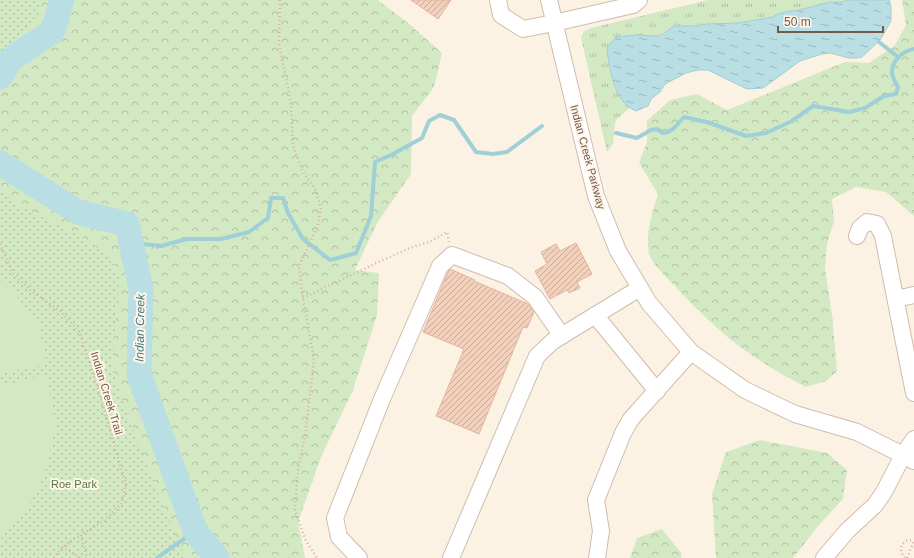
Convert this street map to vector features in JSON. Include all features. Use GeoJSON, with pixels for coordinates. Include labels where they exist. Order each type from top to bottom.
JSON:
{"type":"FeatureCollection","features":[{"type":"Feature","properties":{"kind":"street"},"geometry":{"type":"LineString","coordinates":[[498,0],[501,15],[523,29],[554,23],[610,5],[633,5],[639,0]]}},
{"type":"Feature","properties":{"kind":"street","name":"Indian Creek Parkway"},"geometry":{"type":"LineString","coordinates":[[549,0],[596,196],[618,251],[649,303],[691,352],[745,390],[795,414],[857,432],[909,458]]}},
{"type":"Feature","properties":{"kind":"street"},"geometry":{"type":"LineString","coordinates":[[857,236],[860,228],[867,222],[877,224],[883,236],[914,393]]}},
{"type":"Feature","properties":{"kind":"street"},"geometry":{"type":"LineString","coordinates":[[359,558],[339,537],[335,518],[382,399],[440,266],[452,255],[508,276],[535,296],[562,336]]}},
{"type":"Feature","properties":{"kind":"street"},"geometry":{"type":"LineString","coordinates":[[451,558],[537,356],[553,341],[640,288]]}},
{"type":"Feature","properties":{"kind":"street"},"geometry":{"type":"LineString","coordinates":[[896,299],[914,295]]}},
{"type":"Feature","properties":{"kind":"street"},"geometry":{"type":"LineString","coordinates":[[596,315],[657,391]]}},
{"type":"Feature","properties":{"kind":"street"},"geometry":{"type":"LineString","coordinates":[[597,558],[601,531],[596,500],[623,433],[631,419],[691,352]]}},
{"type":"Feature","properties":{"kind":"street"},"geometry":{"type":"LineString","coordinates":[[824,558],[847,531],[875,505],[909,458],[914,438]]}},
{"type":"Feature","properties":{"kind":"path"},"geometry":{"type":"LineString","coordinates":[[280,0],[279,43],[291,104],[293,146],[302,170],[315,189],[321,208],[318,225],[299,266],[303,298],[314,358],[306,431],[298,469],[295,510],[305,539],[317,558]]}},
{"type":"Feature","properties":{"kind":"path"},"geometry":{"type":"LineString","coordinates":[[303,298],[383,260],[410,248],[429,242],[447,232],[452,255]]}},
{"type":"Feature","properties":{"kind":"path","name":"Indian Creek Trail"},"geometry":{"type":"LineString","coordinates":[[0,244],[12,272],[30,290],[60,311],[79,331],[97,386],[126,486],[122,503],[105,520],[62,547]]}},
{"type":"Feature","properties":{"kind":"path"},"geometry":{"type":"LineString","coordinates":[[81,535],[87,558]]}},
{"type":"Feature","properties":{"kind":"path"},"geometry":{"type":"LineString","coordinates":[[907,540],[914,541],[906,558],[901,552],[901,546],[903,542],[907,540]]}},
{"type":"Feature","properties":{"kind":"path"},"geometry":{"type":"LineString","coordinates":[[54,558],[62,547],[81,558]]}},
{"type":"Feature","properties":{"kind":"green space"},"geometry":{"type":"Polygon","coordinates":[[[0,0],[378,0],[408,23],[442,53],[434,87],[412,116],[411,174],[377,223],[355,270],[379,273],[377,315],[353,390],[321,457],[298,522],[305,558],[81,558],[0,250],[0,0]]]}},
{"type":"Feature","properties":{"kind":"green space"},"geometry":{"type":"Polygon","coordinates":[[[0,0],[41,0],[25,35],[0,64],[0,0]]]}},
{"type":"Feature","properties":{"kind":"green space"},"geometry":{"type":"Polygon","coordinates":[[[708,0],[848,0],[842,2],[830,2],[789,11],[773,17],[738,23],[681,26],[667,30],[656,36],[637,35],[616,37],[614,86],[630,108],[617,119],[615,123],[613,144],[607,152],[581,37],[584,31],[591,28],[708,0]]]}},
{"type":"Feature","properties":{"kind":"green space"},"geometry":{"type":"Polygon","coordinates":[[[902,0],[914,0],[914,216],[886,192],[856,187],[832,199],[834,221],[827,244],[825,268],[832,315],[837,371],[826,381],[806,387],[759,360],[725,335],[689,301],[650,257],[648,246],[649,231],[651,216],[658,194],[639,163],[647,142],[647,121],[670,100],[697,94],[727,110],[845,62],[869,63],[895,45],[906,25],[902,0]]]}},
{"type":"Feature","properties":{"kind":"green space","name":"Roe Park"},"geometry":{"type":"Polygon","coordinates":[[[0,186],[20,206],[74,233],[105,252],[119,277],[112,368],[144,460],[185,558],[0,558],[0,186]]]}},
{"type":"Feature","properties":{"kind":"green space"},"geometry":{"type":"Polygon","coordinates":[[[0,280],[11,289],[38,323],[47,364],[0,374],[0,280]]]}},
{"type":"Feature","properties":{"kind":"green space"},"geometry":{"type":"Polygon","coordinates":[[[47,375],[56,427],[44,477],[26,510],[0,540],[0,386],[47,375]]]}},
{"type":"Feature","properties":{"kind":"green space"},"geometry":{"type":"Polygon","coordinates":[[[760,440],[827,453],[847,470],[843,499],[819,525],[793,558],[716,558],[712,494],[726,452],[760,440]]]}},
{"type":"Feature","properties":{"kind":"green space"},"geometry":{"type":"Polygon","coordinates":[[[662,529],[682,554],[681,558],[630,558],[637,538],[662,529]]]}},
{"type":"Feature","properties":{"kind":"water"},"geometry":{"type":"Polygon","coordinates":[[[848,0],[889,0],[891,7],[891,21],[880,40],[862,57],[849,58],[830,53],[822,54],[800,61],[763,88],[747,89],[708,70],[698,70],[686,73],[665,84],[660,92],[651,99],[648,106],[636,111],[622,101],[614,84],[609,65],[607,48],[616,37],[637,35],[656,36],[661,35],[674,26],[738,23],[773,17],[789,11],[830,2],[842,2],[848,0]]]}},
{"type":"Feature","properties":{"kind":"building"},"geometry":{"type":"Polygon","coordinates":[[[411,0],[451,0],[438,19],[411,0]]]}},
{"type":"Feature","properties":{"kind":"building"},"geometry":{"type":"Polygon","coordinates":[[[576,243],[592,274],[577,282],[580,288],[569,293],[567,290],[550,299],[535,271],[547,264],[541,252],[556,244],[560,251],[576,243]]]}},
{"type":"Feature","properties":{"kind":"building"},"geometry":{"type":"Polygon","coordinates":[[[450,269],[528,304],[534,312],[527,328],[523,327],[479,434],[436,416],[464,349],[423,332],[450,269]]]}},
{"type":"Feature","properties":{"kind":"waterway","name":"Indian Creek"},"geometry":{"type":"LineString","coordinates":[[0,77],[11,59],[53,31],[62,0]]}},
{"type":"Feature","properties":{"kind":"waterway"},"geometry":{"type":"LineString","coordinates":[[879,42],[898,57]]}},
{"type":"Feature","properties":{"kind":"waterway"},"geometry":{"type":"LineString","coordinates":[[616,133],[637,138],[651,130],[657,129],[663,133],[668,132],[684,117],[707,122],[746,136],[766,133],[792,121],[813,106],[849,112],[865,108],[884,96],[896,94],[898,87],[893,78],[892,68],[896,60],[902,54],[914,49]]}},
{"type":"Feature","properties":{"kind":"waterway"},"geometry":{"type":"LineString","coordinates":[[128,229],[143,244],[161,246],[187,239],[221,239],[249,232],[268,218],[271,198],[283,198],[288,213],[303,239],[330,260],[356,253],[371,216],[375,162],[422,138],[429,121],[440,115],[454,120],[476,152],[493,154],[507,152],[542,126]]}},
{"type":"Feature","properties":{"kind":"waterway","name":"Indian Creek"},"geometry":{"type":"LineString","coordinates":[[0,163],[78,212],[127,224],[141,289],[139,374],[195,531],[217,558]]}},
{"type":"Feature","properties":{"kind":"waterway"},"geometry":{"type":"LineString","coordinates":[[157,558],[195,531]]}}]}
